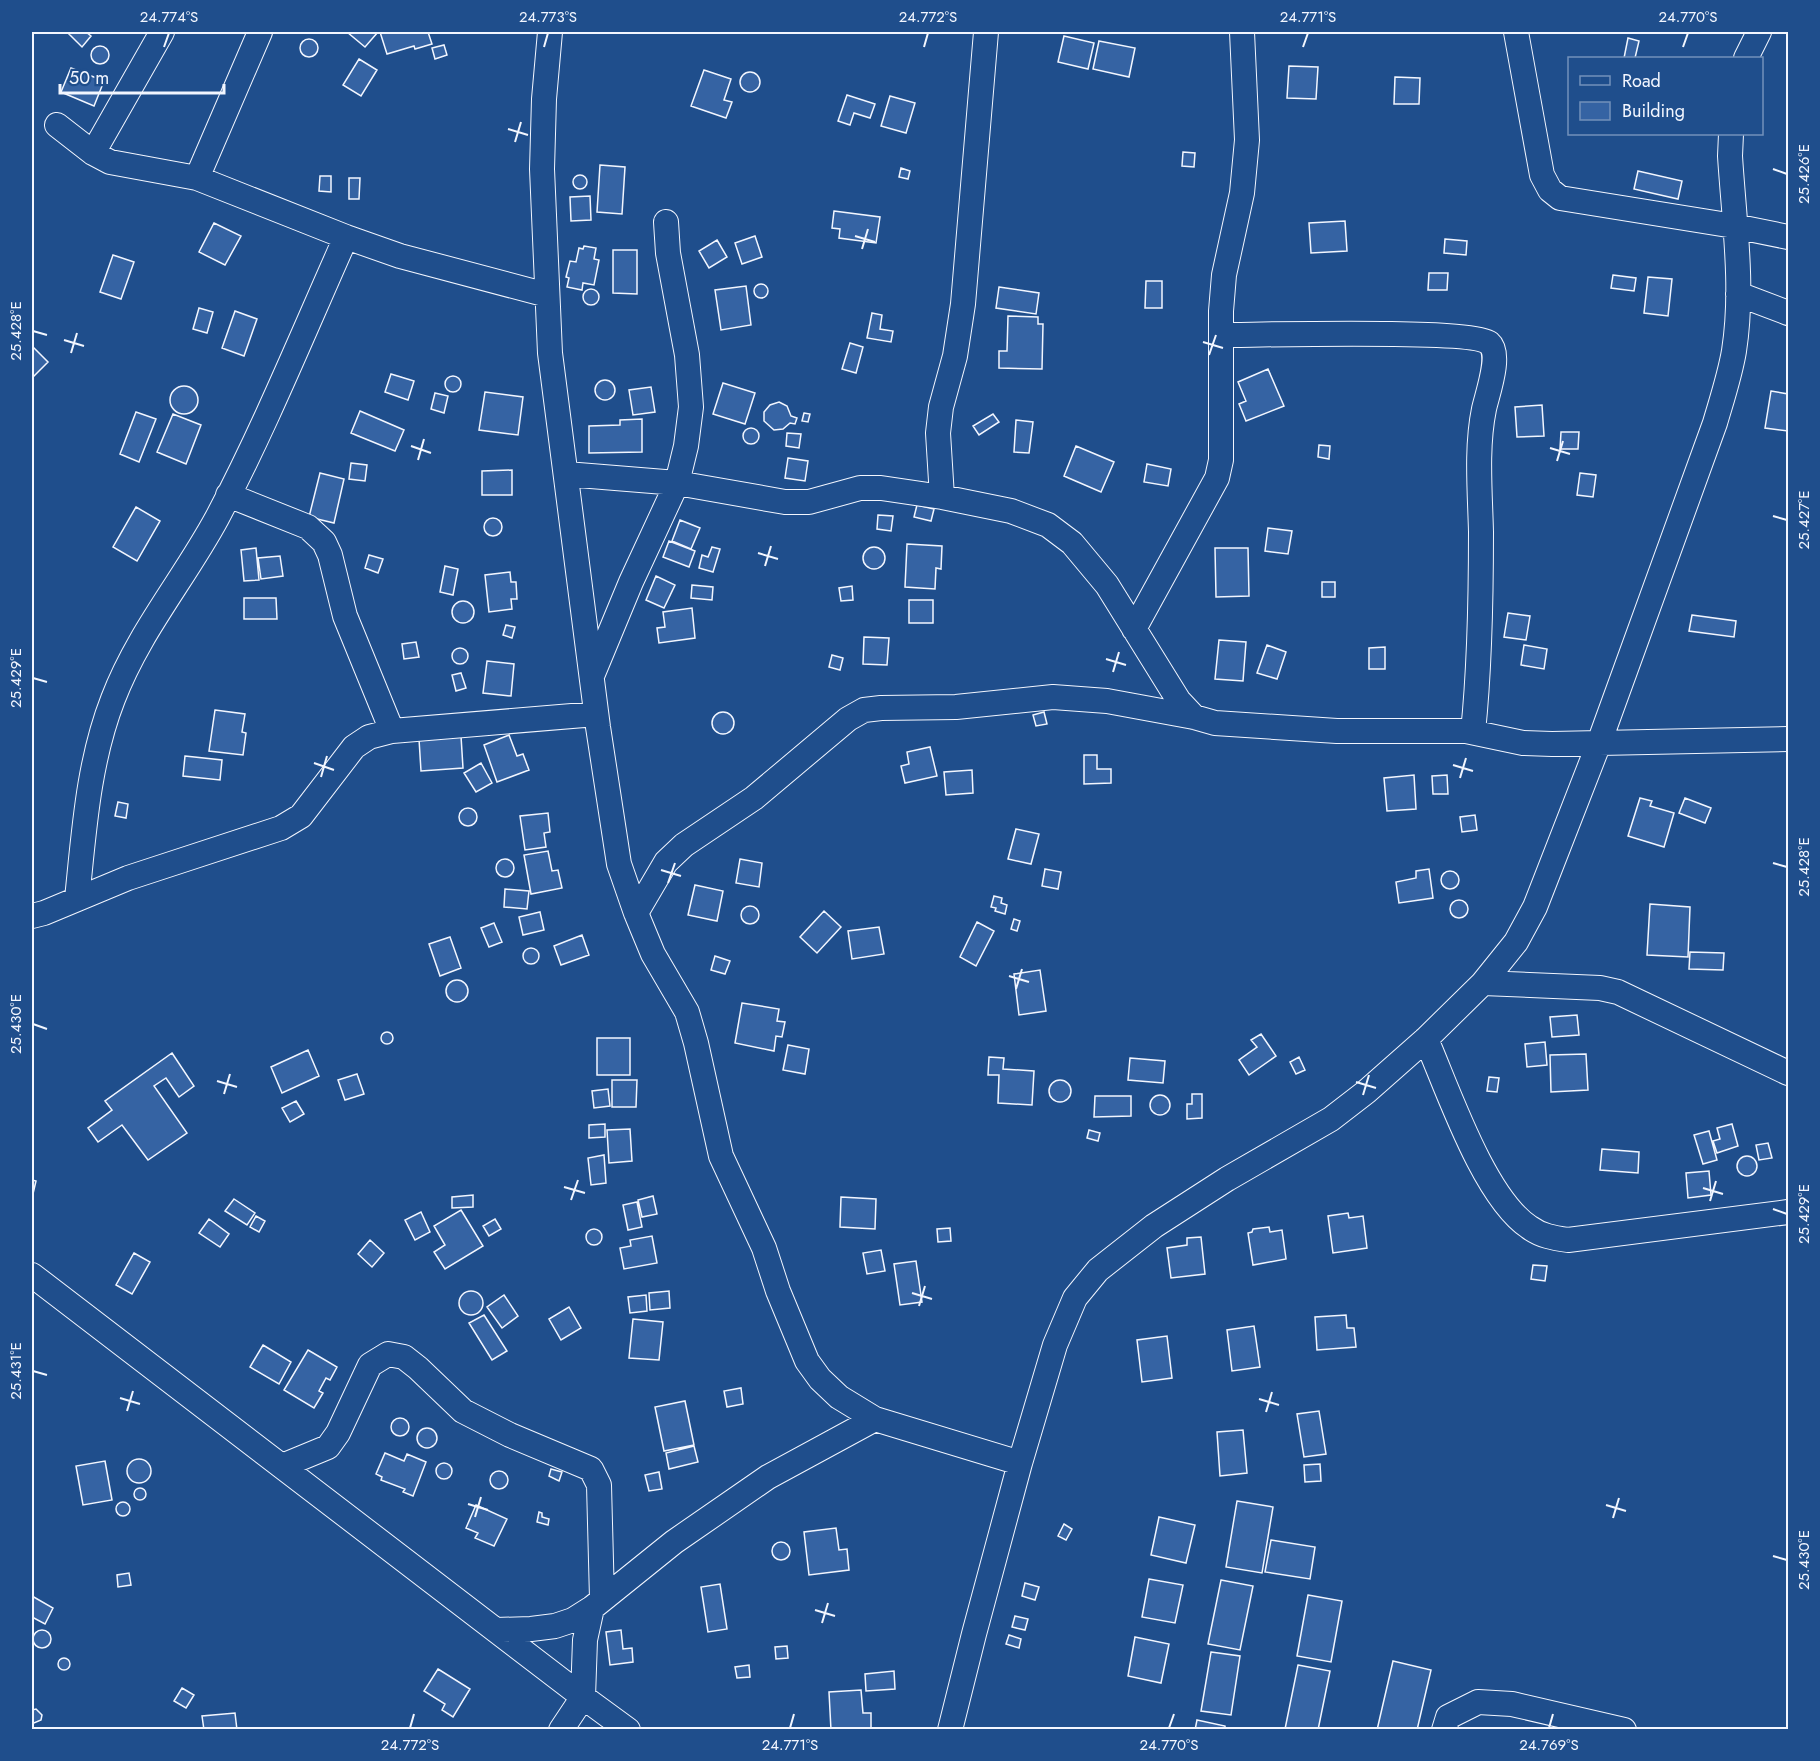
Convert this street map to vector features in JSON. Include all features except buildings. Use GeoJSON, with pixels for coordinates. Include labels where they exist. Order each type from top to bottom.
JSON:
{"type":"FeatureCollection","features":[{"type":"Feature","properties":{"kind":"street"},"geometry":{"type":"LineString","coordinates":[[93,153],[162,32]]}},
{"type":"Feature","properties":{"kind":"street"},"geometry":{"type":"LineString","coordinates":[[197,178],[260,32]]}},
{"type":"Feature","properties":{"kind":"street"},"geometry":{"type":"LineString","coordinates":[[550,32],[544,99],[542,169],[550,353],[596,714],[620,864],[636,913],[653,954],[687,1012],[721,1156],[764,1248],[778,1291],[807,1361],[820,1379],[840,1397],[875,1419],[1020,1463]]}},
{"type":"Feature","properties":{"kind":"street"},"geometry":{"type":"LineString","coordinates":[[942,497],[938,433],[941,407],[955,356],[963,304],[986,32]]}},
{"type":"Feature","properties":{"kind":"street"},"geometry":{"type":"LineString","coordinates":[[1134,629],[1217,478],[1221,460],[1221,335],[1224,275],[1242,193],[1247,140],[1242,32]]}},
{"type":"Feature","properties":{"kind":"street"},"geometry":{"type":"LineString","coordinates":[[1516,32],[1542,175],[1550,190],[1560,198],[1788,237]]}},
{"type":"Feature","properties":{"kind":"street"},"geometry":{"type":"LineString","coordinates":[[1746,57],[1759,32]]}},
{"type":"Feature","properties":{"kind":"street"},"geometry":{"type":"LineString","coordinates":[[57,125],[93,153],[110,162],[197,178],[400,256],[547,295]]}},
{"type":"Feature","properties":{"kind":"street"},"geometry":{"type":"LineString","coordinates":[[950,1730],[1020,1463],[1054,1345],[1075,1298],[1098,1270],[1163,1220],[1227,1179],[1331,1119],[1366,1092],[1426,1039],[1483,983],[1516,942],[1535,907],[1599,743],[1715,423],[1727,382],[1734,349],[1738,294],[1730,156],[1731,135]]}},
{"type":"Feature","properties":{"kind":"street"},"geometry":{"type":"LineString","coordinates":[[592,677],[631,582],[678,483],[686,446],[691,407],[687,355],[668,252],[666,222]]}},
{"type":"Feature","properties":{"kind":"street"},"geometry":{"type":"LineString","coordinates":[[77,899],[89,790],[100,740],[113,699],[137,647],[216,519],[267,414],[346,237]]}},
{"type":"Feature","properties":{"kind":"street"},"geometry":{"type":"LineString","coordinates":[[1738,294],[1788,313]]}},
{"type":"Feature","properties":{"kind":"street"},"geometry":{"type":"LineString","coordinates":[[1221,335],[1396,335],[1477,339],[1489,344],[1494,352],[1494,363],[1483,417],[1480,449],[1481,636],[1473,732]]}},
{"type":"Feature","properties":{"kind":"street"},"geometry":{"type":"LineString","coordinates":[[566,474],[678,483],[785,502],[808,502],[860,488],[881,488],[1011,511],[1048,525],[1072,543],[1100,576],[1179,701],[1194,717]]}},
{"type":"Feature","properties":{"kind":"street"},"geometry":{"type":"LineString","coordinates":[[228,495],[308,527],[324,542],[330,555],[345,616],[392,731]]}},
{"type":"Feature","properties":{"kind":"street"},"geometry":{"type":"LineString","coordinates":[[636,913],[666,862],[684,845],[754,798],[848,719],[864,710],[956,706],[1053,697],[1107,701],[1215,723],[1337,731],[1473,732],[1523,743],[1788,739]]}},
{"type":"Feature","properties":{"kind":"street"},"geometry":{"type":"LineString","coordinates":[[32,916],[137,875],[281,828],[301,816],[354,747],[369,737],[392,731],[596,714]]}},
{"type":"Feature","properties":{"kind":"street"},"geometry":{"type":"LineString","coordinates":[[1483,983],[1600,988],[1618,992],[1788,1073]]}},
{"type":"Feature","properties":{"kind":"street"},"geometry":{"type":"LineString","coordinates":[[1426,1039],[1465,1131],[1490,1182],[1508,1208],[1529,1227],[1547,1237],[1568,1240],[1788,1212]]}},
{"type":"Feature","properties":{"kind":"street"},"geometry":{"type":"LineString","coordinates":[[32,1275],[628,1730]]}},
{"type":"Feature","properties":{"kind":"street"},"geometry":{"type":"LineString","coordinates":[[282,1466],[327,1447],[338,1433],[370,1365],[388,1354],[404,1357],[463,1411],[510,1435],[591,1469],[599,1485],[597,1604],[585,1640],[583,1697],[561,1730]]}},
{"type":"Feature","properties":{"kind":"street"},"geometry":{"type":"LineString","coordinates":[[496,1630],[555,1626],[573,1620],[597,1604],[674,1542],[768,1477],[875,1419]]}},
{"type":"Feature","properties":{"kind":"street"},"geometry":{"type":"LineString","coordinates":[[1443,1730],[1448,1717],[1478,1702],[1512,1704],[1624,1730]]}}]}
